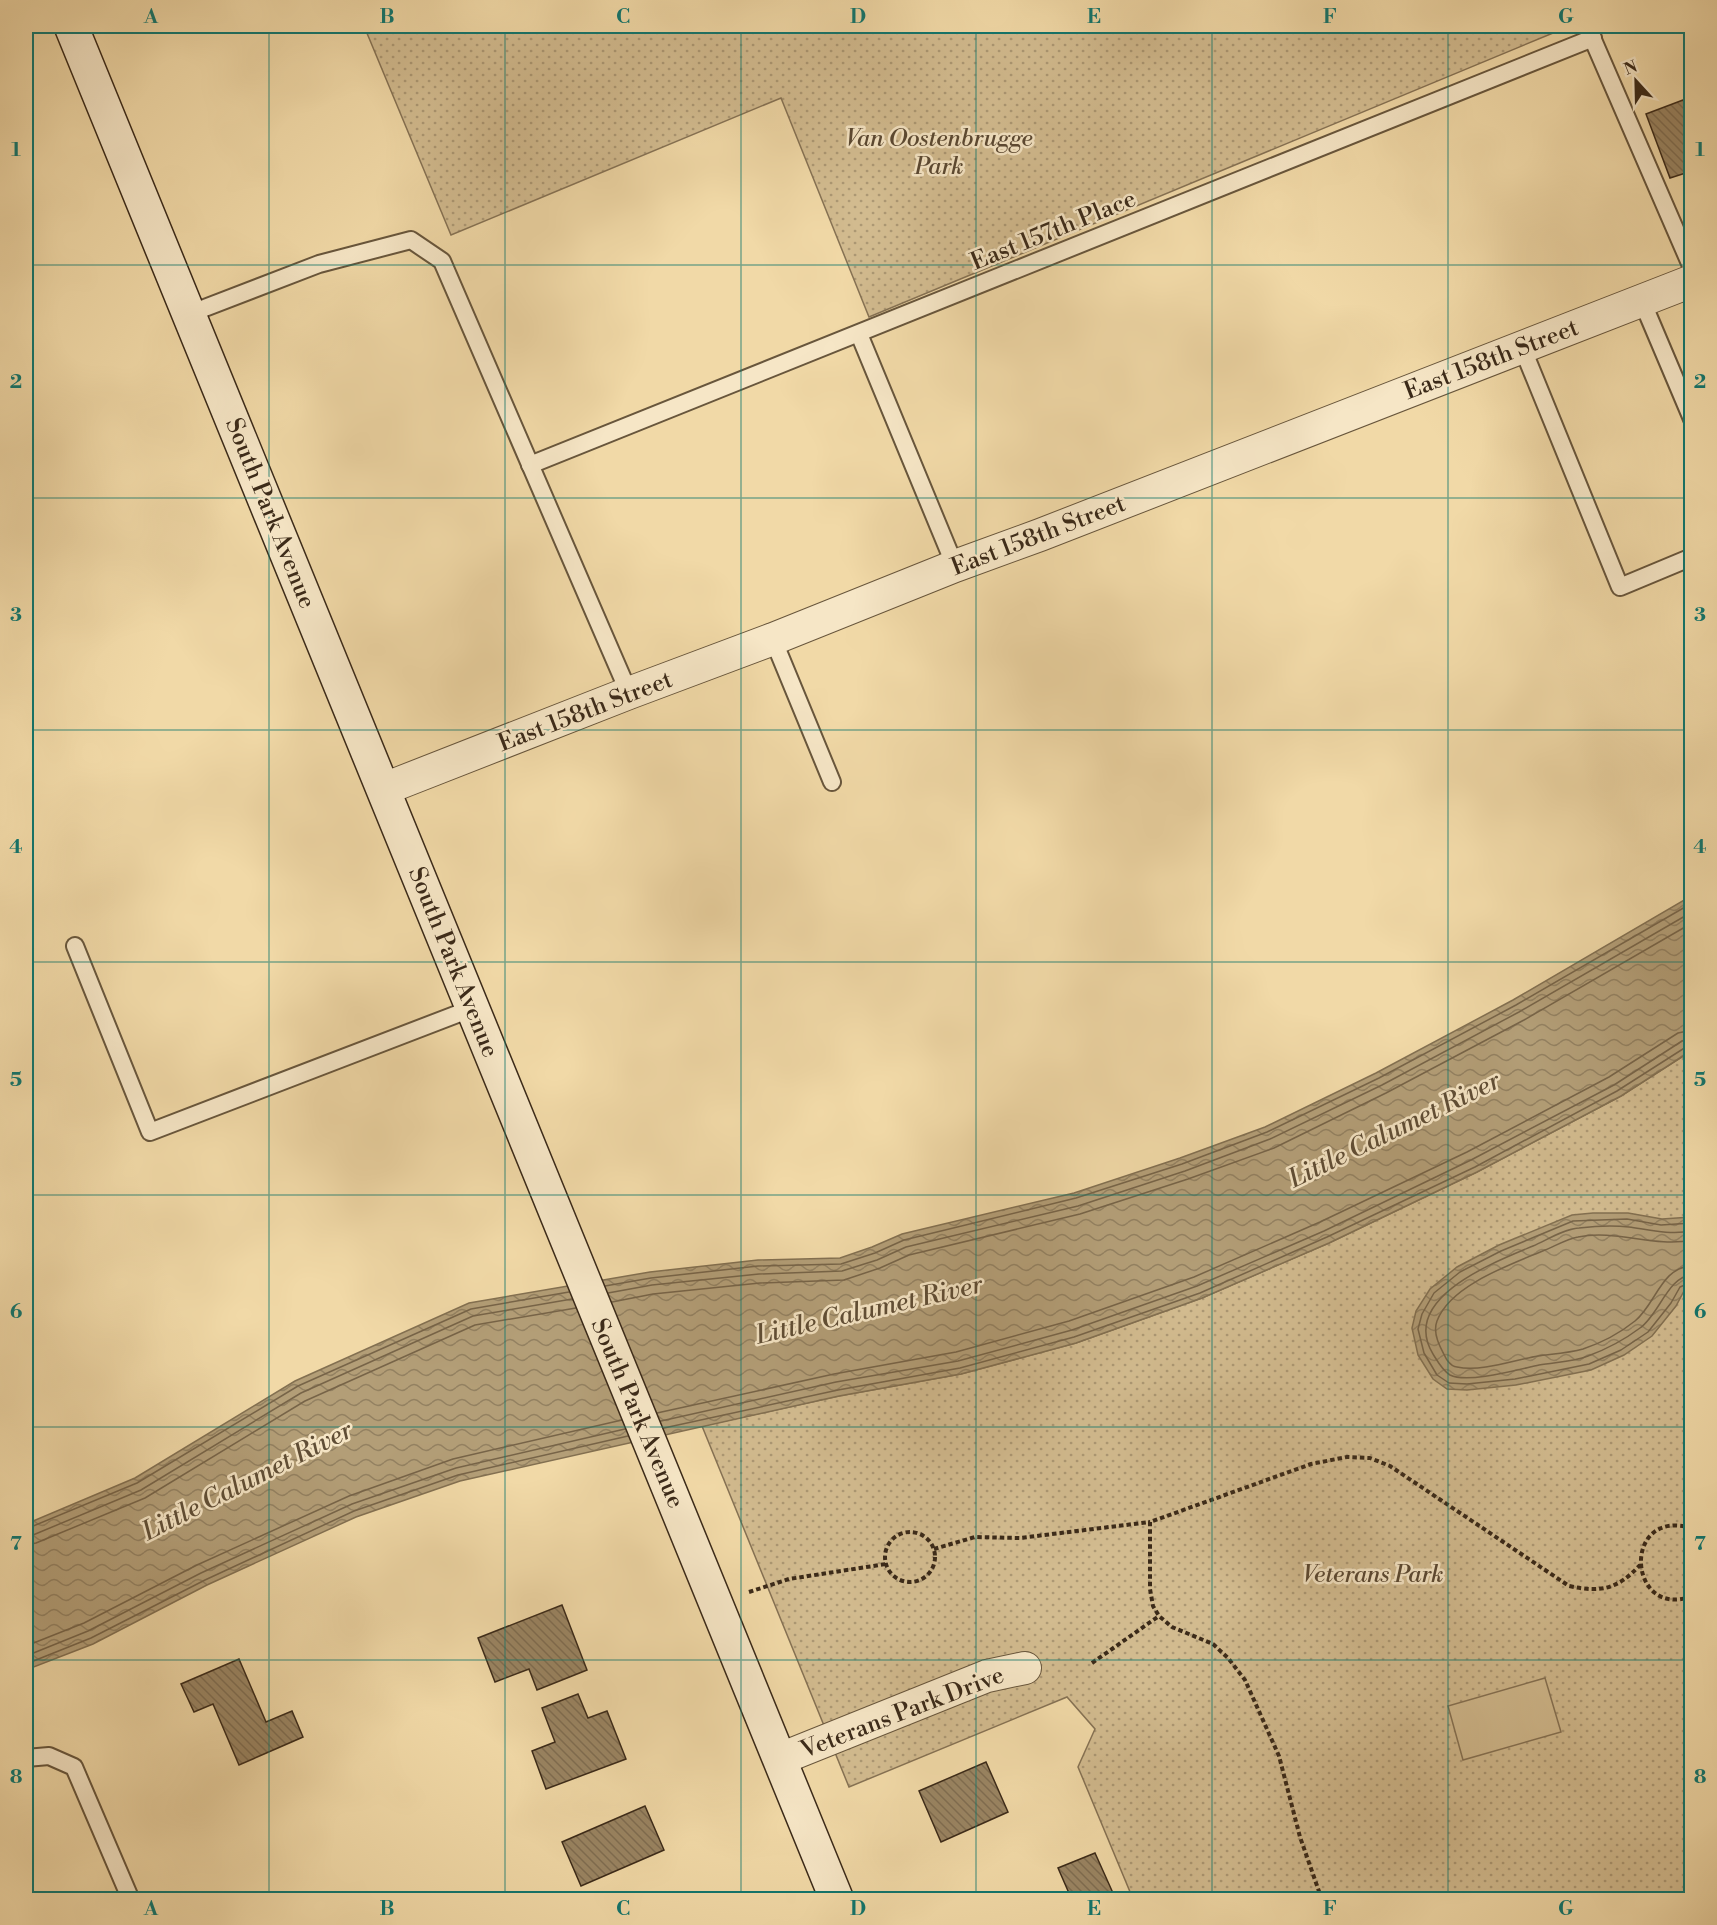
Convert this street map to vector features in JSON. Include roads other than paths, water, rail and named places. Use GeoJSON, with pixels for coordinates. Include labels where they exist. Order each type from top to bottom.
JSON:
{"type":"FeatureCollection","features":[{"type":"Feature","properties":{"kind":"street","name":"South Park Avenue"},"geometry":{"type":"LineString","coordinates":[[71,26],[837,1899]]}},
{"type":"Feature","properties":{"kind":"street","name":"East 158th Street"},"geometry":{"type":"LineString","coordinates":[[384,789],[1692,281]]}},
{"type":"Feature","properties":{"kind":"street","name":"Veterans Park Drive"},"geometry":{"type":"LineString","coordinates":[[780,1759],[987,1676],[1025,1668]]}},
{"type":"Feature","properties":{"kind":"lane"},"geometry":{"type":"LineString","coordinates":[[1590,32],[1692,268]]}},
{"type":"Feature","properties":{"kind":"lane","name":"East 157th Place"},"geometry":{"type":"LineString","coordinates":[[530,465],[859,334],[1590,32]]}},
{"type":"Feature","properties":{"kind":"lane"},"geometry":{"type":"LineString","coordinates":[[189,314],[319,264],[411,240],[442,261],[629,693]]}},
{"type":"Feature","properties":{"kind":"lane"},"geometry":{"type":"LineString","coordinates":[[1642,301],[1692,419]]}},
{"type":"Feature","properties":{"kind":"lane"},"geometry":{"type":"LineString","coordinates":[[859,334],[955,566]]}},
{"type":"Feature","properties":{"kind":"lane"},"geometry":{"type":"LineString","coordinates":[[1522,347],[1620,587],[1692,557]]}},
{"type":"Feature","properties":{"kind":"lane"},"geometry":{"type":"LineString","coordinates":[[773,639],[832,782]]}},
{"type":"Feature","properties":{"kind":"lane"},"geometry":{"type":"LineString","coordinates":[[75,946],[150,1132],[473,1008]]}},
{"type":"Feature","properties":{"kind":"lane"},"geometry":{"type":"LineString","coordinates":[[26,1758],[49,1756],[74,1767],[131,1899]]}},
{"type":"Feature","properties":{"kind":"water","name":"Little Calumet River"},"geometry":{"type":"Polygon","coordinates":[[[1691,896],[1691,1051],[1621,1096],[1477,1172],[1329,1243],[1202,1298],[1076,1343],[961,1374],[839,1396],[460,1481],[356,1517],[207,1585],[93,1644],[26,1670],[26,1524],[135,1478],[295,1381],[469,1303],[650,1272],[758,1260],[840,1258],[902,1234],[1074,1193],[1180,1158],[1265,1127],[1376,1073],[1513,1000],[1691,896]]]}},
{"type":"Feature","properties":{"kind":"water"},"geometry":{"type":"Polygon","coordinates":[[[1628,1213],[1662,1219],[1691,1217],[1691,1287],[1684,1291],[1676,1306],[1652,1336],[1624,1355],[1591,1370],[1516,1385],[1467,1390],[1447,1389],[1433,1379],[1418,1355],[1412,1328],[1416,1311],[1430,1289],[1457,1267],[1499,1245],[1572,1215],[1628,1213]]]}},
{"type":"Feature","properties":{"kind":"park label","name":"Van Oostenbrugge Park"},"geometry":{"type":"Point","coordinates":[939,152]}},
{"type":"Feature","properties":{"kind":"park label","name":"Veterans Park"},"geometry":{"type":"Point","coordinates":[1373,1574]}}]}
